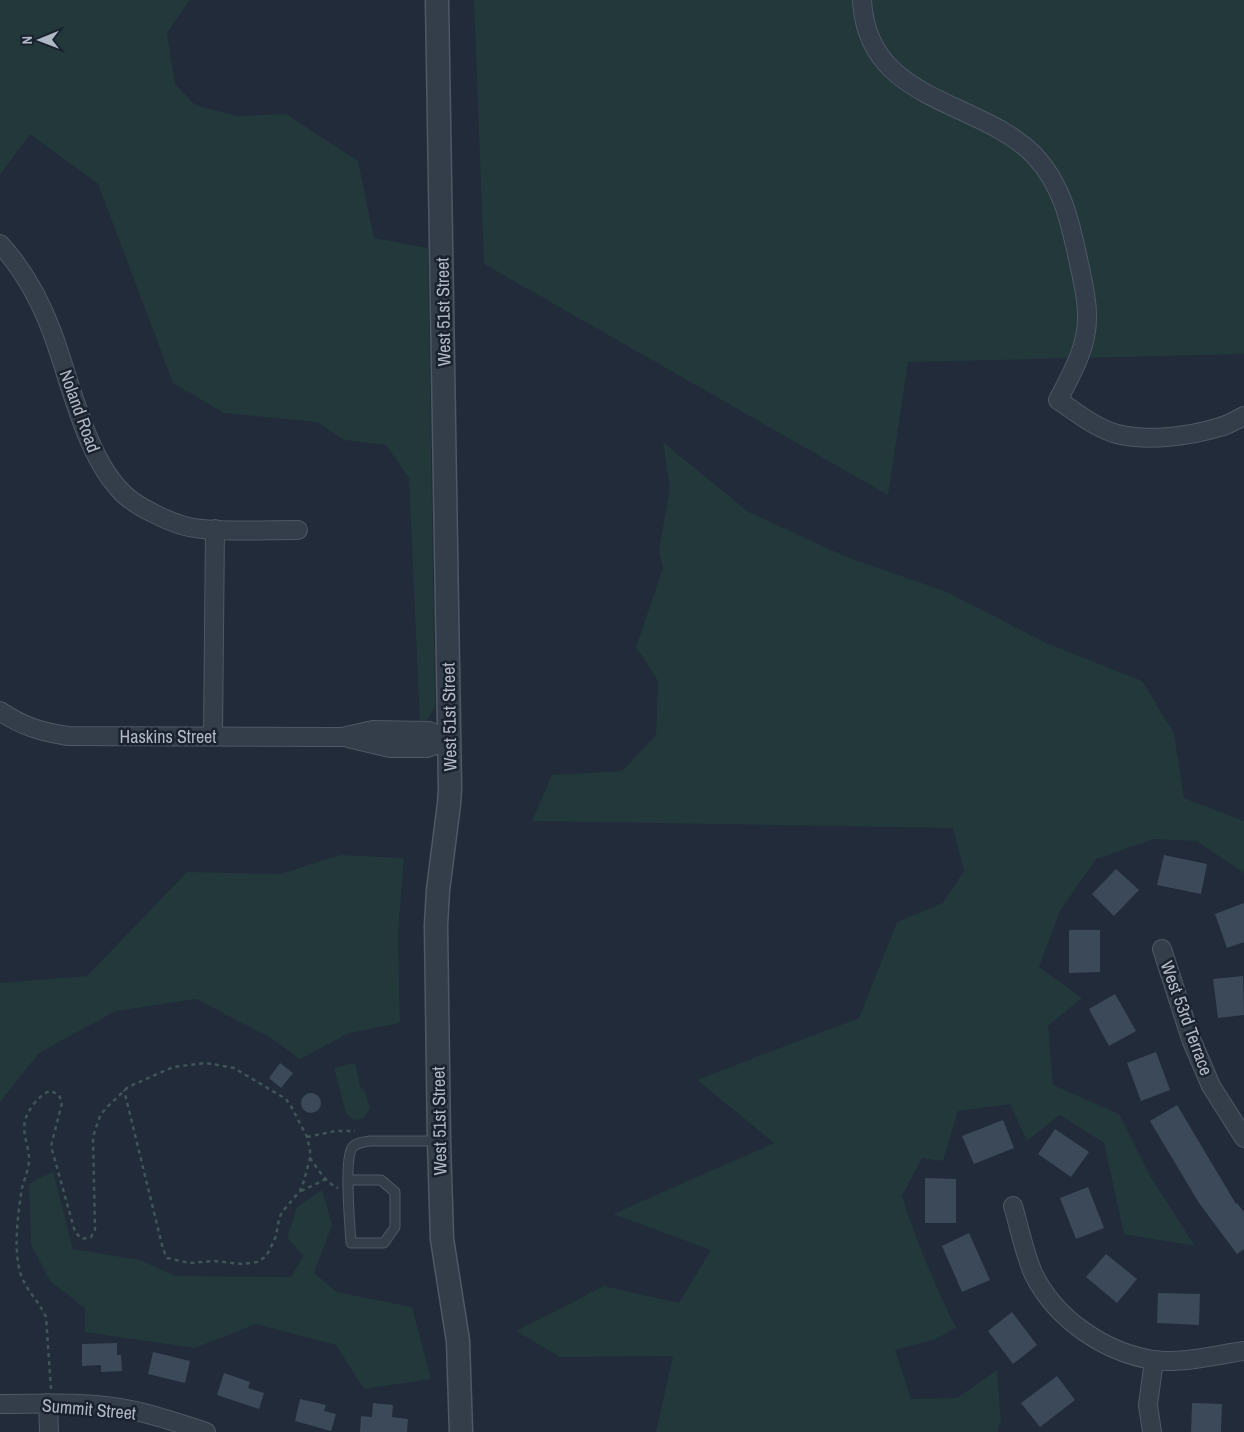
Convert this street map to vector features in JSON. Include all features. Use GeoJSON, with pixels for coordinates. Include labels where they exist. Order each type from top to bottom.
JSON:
{"type":"FeatureCollection","features":[{"type":"Feature","properties":{"kind":"street","name":"West 51st Street"},"geometry":{"type":"LineString","coordinates":[[437,0],[450,740],[449,804],[438,890],[436,925],[439,1141],[442,1239],[458,1341],[461,1432]]}},
{"type":"Feature","properties":{"kind":"street"},"geometry":{"type":"LineString","coordinates":[[862,0],[867,29],[874,45],[888,67],[926,95],[1018,141],[1036,157],[1055,182],[1066,211],[1075,246],[1087,316],[1083,347],[1074,370],[1058,400],[1087,420],[1118,434],[1150,437],[1188,434],[1222,427],[1244,416]]}},
{"type":"Feature","properties":{"kind":"street","name":"Noland Road"},"geometry":{"type":"LineString","coordinates":[[0,244],[20,268],[38,299],[52,330],[91,446],[101,466],[119,489],[140,507],[186,526],[202,529],[298,530]]}},
{"type":"Feature","properties":{"kind":"street"},"geometry":{"type":"LineString","coordinates":[[213,736],[215,529]]}},
{"type":"Feature","properties":{"kind":"street","name":"Haskins Street"},"geometry":{"type":"LineString","coordinates":[[0,710],[32,729],[68,736],[342,737],[390,748],[427,748],[450,740]]}},
{"type":"Feature","properties":{"kind":"street","name":"West 53rd Terrace"},"geometry":{"type":"LineString","coordinates":[[1162,949],[1190,1039],[1212,1086],[1244,1138]]}},
{"type":"Feature","properties":{"kind":"street"},"geometry":{"type":"LineString","coordinates":[[1013,1206],[1034,1274],[1049,1300],[1068,1319],[1094,1338],[1120,1351],[1154,1360],[1182,1360],[1244,1351]]}},
{"type":"Feature","properties":{"kind":"street"},"geometry":{"type":"LineString","coordinates":[[1152,1432],[1148,1406],[1154,1360]]}},
{"type":"Feature","properties":{"kind":"street"},"geometry":{"type":"LineString","coordinates":[[49,1432],[50,1399]]}},
{"type":"Feature","properties":{"kind":"street","name":"Summit Street"},"geometry":{"type":"LineString","coordinates":[[0,1404],[50,1399],[132,1410],[206,1432]]}},
{"type":"Feature","properties":{"kind":"lane"},"geometry":{"type":"LineString","coordinates":[[349,1184],[381,1180],[395,1192],[395,1227],[384,1243],[350,1243],[349,1184],[349,1154],[355,1145],[360,1143],[439,1141]]}},
{"type":"Feature","properties":{"kind":"path"},"geometry":{"type":"LineString","coordinates":[[50,1399],[46,1317],[42,1308],[29,1293],[22,1280],[17,1255],[22,1187],[29,1163],[24,1136],[25,1119],[42,1094],[51,1091],[59,1095],[62,1103],[51,1146],[75,1232],[82,1239],[91,1237],[95,1230],[93,1137],[100,1116],[124,1090],[172,1067],[206,1063],[234,1068],[286,1099],[307,1137],[310,1158],[300,1191]]}},
{"type":"Feature","properties":{"kind":"path"},"geometry":{"type":"LineString","coordinates":[[124,1090],[163,1249],[167,1258],[190,1263],[242,1264],[257,1262],[265,1257],[269,1251],[276,1236],[282,1212],[300,1191],[326,1179]]}},
{"type":"Feature","properties":{"kind":"path"},"geometry":{"type":"LineString","coordinates":[[310,1158],[333,1186],[337,1188],[349,1184]]}},
{"type":"Feature","properties":{"kind":"green space"},"geometry":{"type":"Polygon","coordinates":[[[0,0],[190,0],[167,33],[175,84],[195,105],[237,116],[286,114],[358,161],[374,238],[428,248],[435,707],[426,721],[420,725],[409,478],[386,445],[344,440],[317,422],[224,413],[173,383],[98,184],[30,134],[0,175],[0,0]]]}},
{"type":"Feature","properties":{"kind":"green space"},"geometry":{"type":"Polygon","coordinates":[[[474,0],[1244,0],[1244,354],[908,362],[888,495],[484,264],[474,0]]]}},
{"type":"Feature","properties":{"kind":"green space"},"geometry":{"type":"Polygon","coordinates":[[[663,442],[747,511],[844,556],[947,592],[1046,643],[1142,681],[1174,733],[1184,798],[1244,821],[1244,873],[1196,841],[1154,839],[1096,859],[1060,911],[1039,967],[1082,998],[1048,1026],[1053,1085],[1119,1114],[1150,1176],[1195,1246],[1124,1234],[1104,1143],[1060,1115],[1027,1141],[1010,1104],[958,1111],[943,1161],[922,1158],[902,1196],[926,1263],[956,1328],[934,1340],[895,1350],[911,1399],[957,1398],[997,1370],[1001,1422],[997,1432],[656,1432],[673,1356],[560,1357],[516,1331],[604,1286],[679,1303],[711,1250],[613,1214],[774,1143],[697,1080],[859,1018],[897,922],[943,903],[964,871],[953,828],[532,821],[552,775],[622,771],[656,735],[658,681],[636,647],[663,568],[659,550],[670,488],[663,442]]]}},
{"type":"Feature","properties":{"kind":"green space"},"geometry":{"type":"Polygon","coordinates":[[[340,855],[404,858],[398,933],[400,1023],[349,1033],[300,1059],[271,1038],[196,999],[116,1011],[39,1053],[0,1102],[0,983],[87,976],[187,872],[281,874],[340,855]]]}},
{"type":"Feature","properties":{"kind":"green space"},"geometry":{"type":"Polygon","coordinates":[[[355,1063],[360,1086],[365,1092],[370,1108],[363,1119],[352,1120],[346,1113],[334,1068],[355,1063]]]}},
{"type":"Feature","properties":{"kind":"green space"},"geometry":{"type":"Polygon","coordinates":[[[53,1171],[73,1249],[140,1260],[176,1276],[291,1277],[303,1256],[287,1238],[297,1207],[322,1190],[332,1225],[314,1273],[337,1292],[412,1307],[431,1379],[364,1389],[336,1345],[256,1324],[195,1348],[85,1332],[85,1308],[50,1281],[31,1244],[29,1184],[53,1171]]]}},
{"type":"Feature","properties":{"kind":"building"},"geometry":{"type":"Polygon","coordinates":[[[1164,855],[1207,864],[1201,894],[1157,885],[1164,855]]]}},
{"type":"Feature","properties":{"kind":"building"},"geometry":{"type":"Polygon","coordinates":[[[1116,869],[1139,890],[1114,916],[1092,894],[1116,869]]]}},
{"type":"Feature","properties":{"kind":"building"},"geometry":{"type":"Polygon","coordinates":[[[1244,903],[1244,942],[1227,948],[1215,914],[1244,903]]]}},
{"type":"Feature","properties":{"kind":"building"},"geometry":{"type":"Polygon","coordinates":[[[1069,930],[1100,930],[1100,972],[1069,973],[1069,930]]]}},
{"type":"Feature","properties":{"kind":"building"},"geometry":{"type":"Polygon","coordinates":[[[1243,976],[1244,1015],[1218,1018],[1213,979],[1243,976]]]}},
{"type":"Feature","properties":{"kind":"building"},"geometry":{"type":"Polygon","coordinates":[[[1115,994],[1136,1031],[1109,1046],[1089,1009],[1115,994]]]}},
{"type":"Feature","properties":{"kind":"building"},"geometry":{"type":"Polygon","coordinates":[[[1156,1052],[1170,1090],[1141,1101],[1127,1063],[1156,1052]]]}},
{"type":"Feature","properties":{"kind":"building"},"geometry":{"type":"Polygon","coordinates":[[[280,1063],[293,1073],[281,1088],[269,1078],[280,1063]]]}},
{"type":"Feature","properties":{"kind":"building"},"geometry":{"type":"Polygon","coordinates":[[[307,1093],[315,1093],[321,1099],[321,1107],[315,1113],[307,1113],[301,1107],[301,1099],[307,1093]]]}},
{"type":"Feature","properties":{"kind":"building"},"geometry":{"type":"Polygon","coordinates":[[[1177,1105],[1236,1204],[1244,1212],[1244,1249],[1237,1254],[1199,1203],[1150,1121],[1177,1105]]]}},
{"type":"Feature","properties":{"kind":"building"},"geometry":{"type":"Polygon","coordinates":[[[1003,1120],[1014,1148],[974,1164],[962,1136],[1003,1120]]]}},
{"type":"Feature","properties":{"kind":"building"},"geometry":{"type":"Polygon","coordinates":[[[1055,1129],[1089,1152],[1071,1177],[1038,1154],[1055,1129]]]}},
{"type":"Feature","properties":{"kind":"building"},"geometry":{"type":"Polygon","coordinates":[[[925,1178],[956,1179],[956,1223],[925,1223],[925,1178]]]}},
{"type":"Feature","properties":{"kind":"building"},"geometry":{"type":"Polygon","coordinates":[[[1088,1187],[1104,1228],[1076,1239],[1060,1198],[1088,1187]]]}},
{"type":"Feature","properties":{"kind":"building"},"geometry":{"type":"Polygon","coordinates":[[[969,1233],[990,1280],[962,1292],[942,1246],[969,1233]]]}},
{"type":"Feature","properties":{"kind":"building"},"geometry":{"type":"Polygon","coordinates":[[[1106,1254],[1137,1279],[1117,1303],[1086,1277],[1106,1254]]]}},
{"type":"Feature","properties":{"kind":"building"},"geometry":{"type":"Polygon","coordinates":[[[1158,1293],[1200,1294],[1199,1325],[1157,1323],[1158,1293]]]}},
{"type":"Feature","properties":{"kind":"building"},"geometry":{"type":"Polygon","coordinates":[[[1012,1312],[1037,1345],[1013,1364],[988,1331],[1012,1312]]]}},
{"type":"Feature","properties":{"kind":"building"},"geometry":{"type":"Polygon","coordinates":[[[117,1343],[117,1355],[121,1355],[122,1371],[101,1372],[101,1365],[82,1366],[82,1344],[117,1343]]]}},
{"type":"Feature","properties":{"kind":"building"},"geometry":{"type":"Polygon","coordinates":[[[153,1352],[190,1361],[185,1383],[148,1374],[153,1352]]]}},
{"type":"Feature","properties":{"kind":"building"},"geometry":{"type":"Polygon","coordinates":[[[224,1373],[250,1382],[248,1388],[264,1393],[259,1409],[217,1395],[224,1373]]]}},
{"type":"Feature","properties":{"kind":"building"},"geometry":{"type":"Polygon","coordinates":[[[1057,1376],[1075,1400],[1040,1427],[1021,1403],[1057,1376]]]}},
{"type":"Feature","properties":{"kind":"building"},"geometry":{"type":"Polygon","coordinates":[[[300,1399],[326,1405],[324,1411],[336,1414],[331,1431],[295,1421],[300,1399]]]}},
{"type":"Feature","properties":{"kind":"building"},"geometry":{"type":"Polygon","coordinates":[[[373,1403],[393,1405],[392,1417],[408,1419],[407,1432],[360,1432],[361,1416],[372,1417],[373,1403]]]}},
{"type":"Feature","properties":{"kind":"building"},"geometry":{"type":"Polygon","coordinates":[[[1192,1403],[1222,1404],[1221,1432],[1191,1432],[1192,1403]]]}}]}
